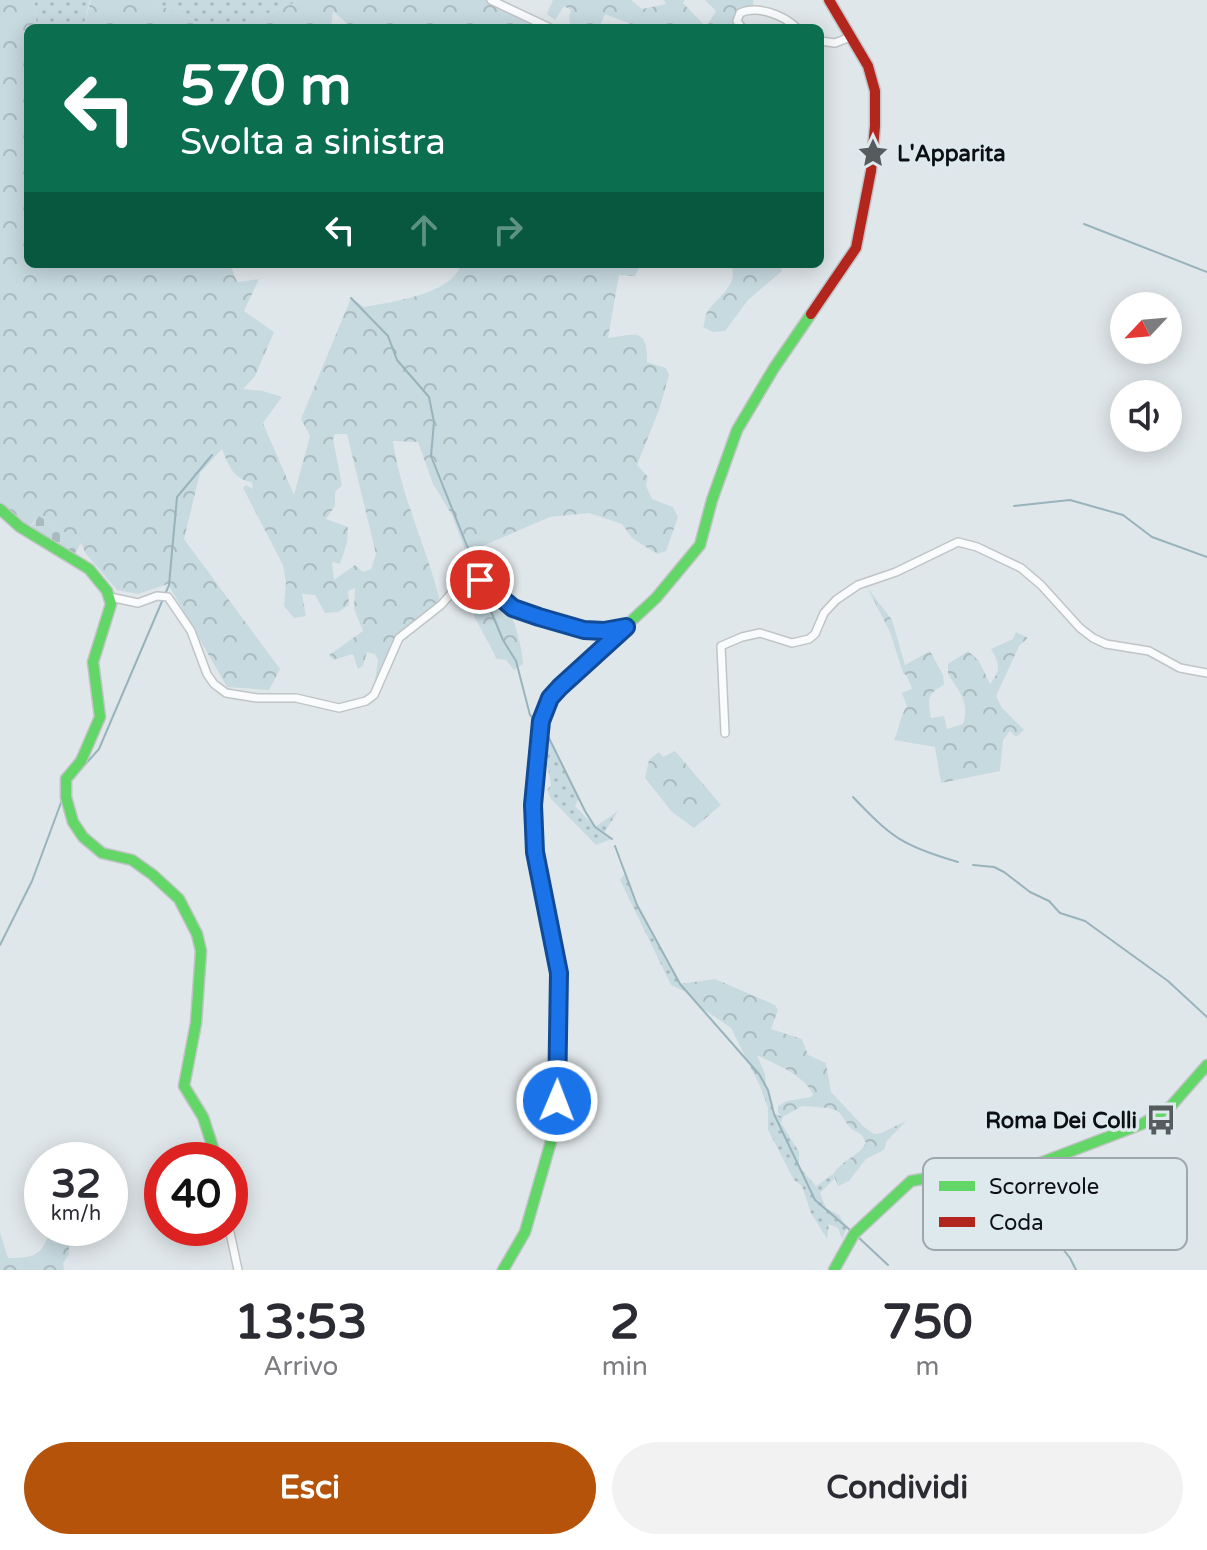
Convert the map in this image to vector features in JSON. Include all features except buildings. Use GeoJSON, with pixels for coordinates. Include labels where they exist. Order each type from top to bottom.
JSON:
{"type":"FeatureCollection","features":[{"type":"Feature","properties":{"kind":"street"},"geometry":{"type":"LineString","coordinates":[[491,0],[542,24]]}},
{"type":"Feature","properties":{"kind":"street"},"geometry":{"type":"LineString","coordinates":[[503,1270],[525,1232],[556,1124],[559,973],[535,852],[533,805],[541,721],[550,698],[656,598],[700,545],[737,430],[774,368],[856,248],[871,171],[875,91],[868,66],[829,0]]}},
{"type":"Feature","properties":{"kind":"street"},"geometry":{"type":"LineString","coordinates":[[739,24],[740,13],[750,8],[787,18],[793,24]]}},
{"type":"Feature","properties":{"kind":"street"},"geometry":{"type":"LineString","coordinates":[[824,42],[835,43],[850,37]]}},
{"type":"Feature","properties":{"kind":"street"},"geometry":{"type":"LineString","coordinates":[[0,509],[21,528],[81,564],[107,588],[111,604],[93,662],[100,717],[81,761],[66,779],[66,797],[73,822],[83,837],[102,853],[132,860],[161,881],[189,914],[201,951],[196,1023],[184,1086],[203,1117],[211,1142]]}},
{"type":"Feature","properties":{"kind":"street"},"geometry":{"type":"LineString","coordinates":[[725,733],[721,646],[760,633],[792,643],[809,639],[815,634],[824,613],[836,600],[858,585],[896,572],[953,543],[977,547],[1021,568],[1093,638],[1106,644],[1149,651],[1180,668],[1207,673]]}},
{"type":"Feature","properties":{"kind":"street"},"geometry":{"type":"LineString","coordinates":[[110,597],[138,603],[157,596],[168,597],[191,631],[207,674],[226,693],[257,698],[296,698],[339,708],[366,701],[374,695],[399,638],[441,605],[467,576],[475,576],[513,608],[584,630],[604,631],[626,627]]}},
{"type":"Feature","properties":{"kind":"street"},"geometry":{"type":"LineString","coordinates":[[1053,1158],[1159,1117],[1178,1101],[1207,1065]]}},
{"type":"Feature","properties":{"kind":"street"},"geometry":{"type":"LineString","coordinates":[[834,1270],[854,1234],[911,1181],[923,1178]]}},
{"type":"Feature","properties":{"kind":"street"},"geometry":{"type":"LineString","coordinates":[[233,1246],[238,1270]]}},
{"type":"Feature","properties":{"kind":"green space"},"geometry":{"type":"Polygon","coordinates":[[[0,0],[34,0],[37,24],[24,24],[24,268],[232,268],[237,282],[259,279],[244,311],[274,332],[255,376],[243,389],[282,397],[263,423],[294,495],[310,436],[301,419],[351,298],[364,307],[420,295],[446,283],[459,268],[639,268],[635,276],[619,275],[608,338],[638,335],[645,343],[647,362],[666,368],[669,375],[637,465],[648,477],[646,486],[652,499],[673,507],[678,517],[666,551],[657,554],[632,538],[622,524],[589,513],[550,517],[466,553],[452,515],[433,484],[418,442],[393,441],[402,483],[441,605],[399,638],[380,684],[374,687],[378,660],[375,654],[367,652],[363,666],[358,669],[353,654],[333,660],[329,655],[363,631],[354,609],[355,588],[348,591],[349,605],[338,612],[325,613],[315,595],[302,594],[306,616],[294,618],[284,606],[286,582],[283,565],[243,488],[246,485],[253,489],[252,482],[236,475],[222,449],[200,473],[184,539],[280,669],[269,690],[227,687],[168,584],[138,594],[117,590],[86,554],[81,543],[39,516],[29,527],[0,503],[0,0]],[[335,434],[333,439],[342,485],[335,492],[335,506],[326,519],[348,527],[347,543],[340,564],[332,562],[334,580],[355,565],[363,572],[371,569],[376,554],[347,434],[335,434]]]}},
{"type":"Feature","properties":{"kind":"green space"},"geometry":{"type":"Polygon","coordinates":[[[34,0],[90,0],[84,24],[37,24],[34,0]]]}},
{"type":"Feature","properties":{"kind":"green space"},"geometry":{"type":"Polygon","coordinates":[[[91,0],[148,0],[202,24],[84,24],[91,0]]]}},
{"type":"Feature","properties":{"kind":"green space"},"geometry":{"type":"Polygon","coordinates":[[[148,0],[302,0],[239,24],[202,24],[148,0]]]}},
{"type":"Feature","properties":{"kind":"green space"},"geometry":{"type":"Polygon","coordinates":[[[302,0],[491,0],[538,24],[348,24],[333,11],[331,24],[239,24],[302,0]]]}},
{"type":"Feature","properties":{"kind":"green space"},"geometry":{"type":"Polygon","coordinates":[[[553,0],[631,0],[642,9],[666,4],[664,0],[685,0],[683,3],[703,24],[631,24],[605,14],[601,24],[570,24],[571,10],[564,6],[555,20],[547,14],[553,0]]]}},
{"type":"Feature","properties":{"kind":"green space"},"geometry":{"type":"Polygon","coordinates":[[[705,0],[753,0],[754,9],[740,13],[741,24],[708,24],[716,11],[705,0]]]}},
{"type":"Feature","properties":{"kind":"green space"},"geometry":{"type":"Polygon","coordinates":[[[732,268],[780,268],[782,271],[748,300],[725,331],[713,332],[703,327],[706,314],[729,285],[732,268]]]}},
{"type":"Feature","properties":{"kind":"green space"},"geometry":{"type":"Polygon","coordinates":[[[39,516],[81,543],[74,555],[31,527],[39,516]]]}},
{"type":"Feature","properties":{"kind":"green space"},"geometry":{"type":"Polygon","coordinates":[[[481,585],[503,601],[514,622],[523,664],[514,670],[506,660],[497,659],[474,616],[474,597],[481,585]]]}},
{"type":"Feature","properties":{"kind":"green space"},"geometry":{"type":"Polygon","coordinates":[[[867,587],[892,620],[905,665],[930,651],[943,675],[944,685],[934,691],[930,698],[931,718],[944,716],[947,729],[963,724],[965,716],[962,697],[948,674],[948,664],[968,651],[979,661],[990,684],[998,667],[991,649],[1013,639],[1016,632],[1028,638],[1019,646],[996,696],[1002,708],[1024,730],[1016,737],[1010,731],[1003,740],[1000,771],[941,783],[935,747],[894,740],[907,706],[902,693],[912,689],[903,673],[890,632],[867,587]]]}},
{"type":"Feature","properties":{"kind":"green space"},"geometry":{"type":"Polygon","coordinates":[[[548,724],[548,735],[579,798],[575,806],[595,827],[618,811],[604,833],[612,839],[596,845],[551,799],[547,790],[551,785],[548,768],[541,760],[548,724]]]}},
{"type":"Feature","properties":{"kind":"green space"},"geometry":{"type":"Polygon","coordinates":[[[675,751],[721,805],[694,828],[672,812],[645,778],[649,760],[659,752],[663,757],[675,751]]]}},
{"type":"Feature","properties":{"kind":"green space"},"geometry":{"type":"Polygon","coordinates":[[[626,872],[637,905],[686,992],[671,985],[620,880],[626,872]]]}},
{"type":"Feature","properties":{"kind":"green space"},"geometry":{"type":"Polygon","coordinates":[[[715,979],[775,1005],[778,1010],[771,1029],[802,1039],[808,1055],[826,1063],[831,1092],[864,1127],[874,1134],[881,1133],[906,1121],[887,1141],[884,1150],[866,1159],[849,1181],[838,1186],[833,1174],[863,1148],[866,1143],[862,1135],[850,1128],[839,1112],[829,1108],[802,1106],[783,1117],[778,1113],[778,1106],[787,1101],[813,1094],[796,1076],[757,1055],[766,1084],[760,1086],[731,1028],[699,1006],[680,984],[715,979]]]}},
{"type":"Feature","properties":{"kind":"green space"},"geometry":{"type":"Polygon","coordinates":[[[766,1084],[774,1113],[783,1117],[781,1123],[799,1152],[799,1167],[816,1186],[833,1174],[834,1179],[820,1193],[826,1208],[839,1215],[847,1228],[842,1239],[838,1228],[829,1224],[827,1239],[811,1213],[802,1186],[794,1180],[768,1130],[768,1108],[760,1086],[766,1084]]]}},
{"type":"Feature","properties":{"kind":"green space"},"geometry":{"type":"Polygon","coordinates":[[[0,1232],[8,1258],[32,1256],[43,1246],[69,1246],[69,1254],[63,1263],[64,1270],[0,1270],[0,1232]]]}},
{"type":"Feature","properties":{"kind":"waterway"},"geometry":{"type":"LineString","coordinates":[[1084,224],[1207,272]]}},
{"type":"Feature","properties":{"kind":"waterway"},"geometry":{"type":"LineString","coordinates":[[351,298],[388,336],[397,360],[429,397],[434,422],[431,456],[476,562],[477,573]]}},
{"type":"Feature","properties":{"kind":"waterway"},"geometry":{"type":"LineString","coordinates":[[82,768],[99,749],[169,585],[177,497],[212,455]]}},
{"type":"Feature","properties":{"kind":"waterway"},"geometry":{"type":"LineString","coordinates":[[1014,506],[1070,500],[1123,515],[1152,537],[1207,557]]}},
{"type":"Feature","properties":{"kind":"waterway"},"geometry":{"type":"LineString","coordinates":[[480,585],[503,640],[516,661],[530,715],[536,721]]}},
{"type":"Feature","properties":{"kind":"waterway"},"geometry":{"type":"LineString","coordinates":[[545,730],[585,811],[595,827],[612,839]]}},
{"type":"Feature","properties":{"kind":"waterway"},"geometry":{"type":"LineString","coordinates":[[853,797],[900,839],[958,862]]}},
{"type":"Feature","properties":{"kind":"waterway"},"geometry":{"type":"LineString","coordinates":[[0,945],[32,881],[62,800]]}},
{"type":"Feature","properties":{"kind":"waterway"},"geometry":{"type":"LineString","coordinates":[[615,846],[637,905],[680,984],[759,1074],[768,1090],[774,1114],[815,1200],[850,1230]]}},
{"type":"Feature","properties":{"kind":"waterway"},"geometry":{"type":"LineString","coordinates":[[973,865],[994,867],[1049,901],[1060,913],[1085,921],[1168,981],[1207,1017]]}},
{"type":"Feature","properties":{"kind":"waterway"},"geometry":{"type":"LineString","coordinates":[[858,1237],[888,1265]]}},
{"type":"Feature","properties":{"kind":"waterway"},"geometry":{"type":"LineString","coordinates":[[1064,1250],[1076,1270]]}},
{"type":"Feature","properties":{"kind":"traffic: fast"},"geometry":{"type":"LineString","coordinates":[[503,1270],[525,1232],[556,1124],[559,973],[535,852],[533,805],[544,709],[560,687],[656,598],[700,545],[737,430],[811,314]]}},
{"type":"Feature","properties":{"kind":"traffic: fast"},"geometry":{"type":"LineString","coordinates":[[0,509],[20,527],[89,569],[107,591],[111,604],[93,662],[100,717],[81,761],[66,779],[66,797],[73,822],[83,837],[102,853],[132,860],[153,875],[179,899],[197,934],[201,951],[196,1023],[184,1086],[203,1117],[211,1142]]}},
{"type":"Feature","properties":{"kind":"traffic: fast"},"geometry":{"type":"LineString","coordinates":[[1053,1158],[1142,1124],[1171,1106],[1207,1065]]}},
{"type":"Feature","properties":{"kind":"traffic: fast"},"geometry":{"type":"LineString","coordinates":[[834,1270],[854,1234],[911,1181],[923,1179]]}},
{"type":"Feature","properties":{"kind":"traffic: jam"},"geometry":{"type":"LineString","coordinates":[[811,314],[856,248],[871,171],[875,126],[875,91],[868,66],[829,0]]}},
{"type":"Feature","properties":{"kind":"place","name":"L'Apparita"},"geometry":{"type":"Point","coordinates":[873,153]}},
{"type":"Feature","properties":{"kind":"place","name":"Roma Dei Colli"},"geometry":{"type":"Point","coordinates":[1161,1120]}},
{"type":"Feature","properties":{"kind":"route"},"geometry":{"type":"LineString","coordinates":[[480,580],[505,603],[539,617],[584,630],[604,631],[626,627],[550,698],[541,721],[533,805],[535,852],[559,973],[557,1101]]}}]}
